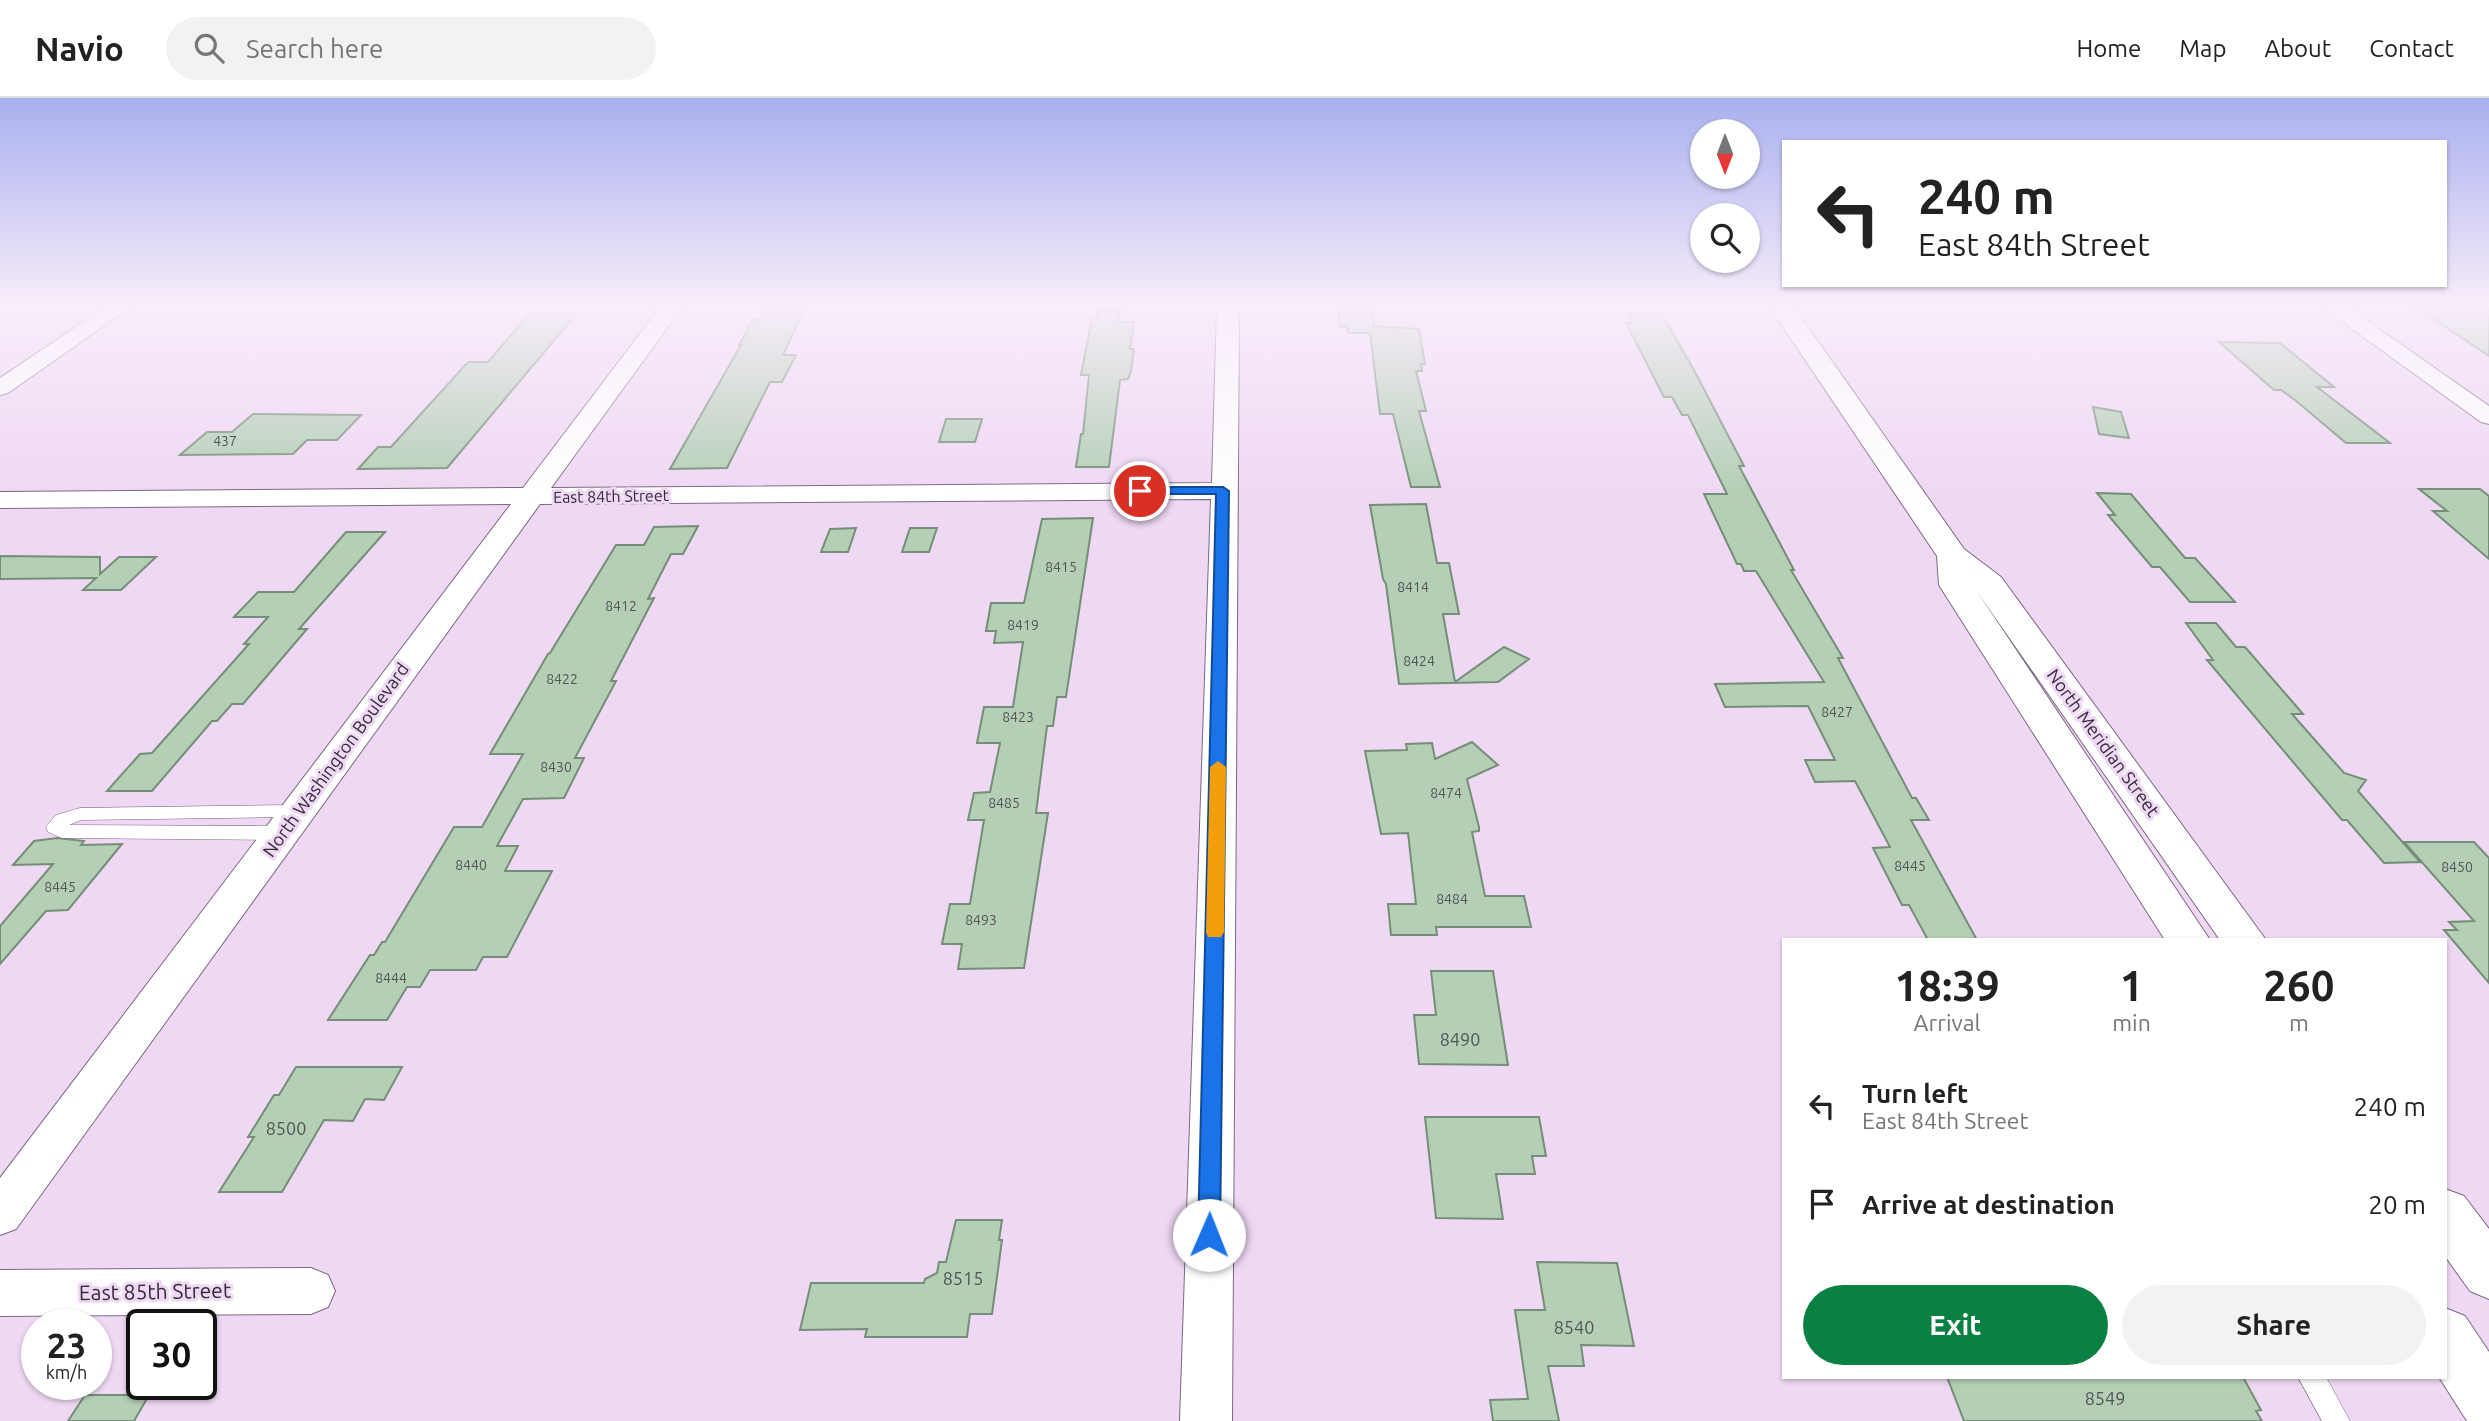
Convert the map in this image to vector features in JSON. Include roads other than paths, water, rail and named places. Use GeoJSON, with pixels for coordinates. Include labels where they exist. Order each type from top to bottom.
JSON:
{"type":"FeatureCollection","features":[{"type":"Feature","properties":{"kind":"main road","name":"North Meridian Street"},"geometry":{"type":"LineString","coordinates":[[1823,368],[1953,556],[1989,584],[2243,938]]}},
{"type":"Feature","properties":{"kind":"main road","name":"North Meridian Street"},"geometry":{"type":"LineString","coordinates":[[1953,556],[1956,585],[2187,938]]}},
{"type":"Feature","properties":{"kind":"main road"},"geometry":{"type":"LineString","coordinates":[[2447,1216],[2489,1273]]}},
{"type":"Feature","properties":{"kind":"main road"},"geometry":{"type":"LineString","coordinates":[[2447,1339],[2489,1403]]}},
{"type":"Feature","properties":{"kind":"street"},"geometry":{"type":"LineString","coordinates":[[0,388],[30,368]]}},
{"type":"Feature","properties":{"kind":"street","name":"North Washington Boulevard"},"geometry":{"type":"LineString","coordinates":[[0,1214],[626,368]]}},
{"type":"Feature","properties":{"kind":"street"},"geometry":{"type":"LineString","coordinates":[[1206,1421],[1226,368]]}},
{"type":"Feature","properties":{"kind":"street"},"geometry":{"type":"LineString","coordinates":[[2420,368],[2489,417]]}},
{"type":"Feature","properties":{"kind":"street","name":"East 84th Street"},"geometry":{"type":"LineString","coordinates":[[0,500],[1223,491]]}},
{"type":"Feature","properties":{"kind":"street","name":"East 85th Street"},"geometry":{"type":"LineString","coordinates":[[0,1293],[311,1290]]}},
{"type":"Feature","properties":{"kind":"lane"},"geometry":{"type":"LineString","coordinates":[[80,814],[289,822],[62,831],[55,827],[62,820],[80,814]]}},
{"type":"Feature","properties":{"kind":"lane"},"geometry":{"type":"LineString","coordinates":[[2312,1379],[2337,1421]]}}]}
